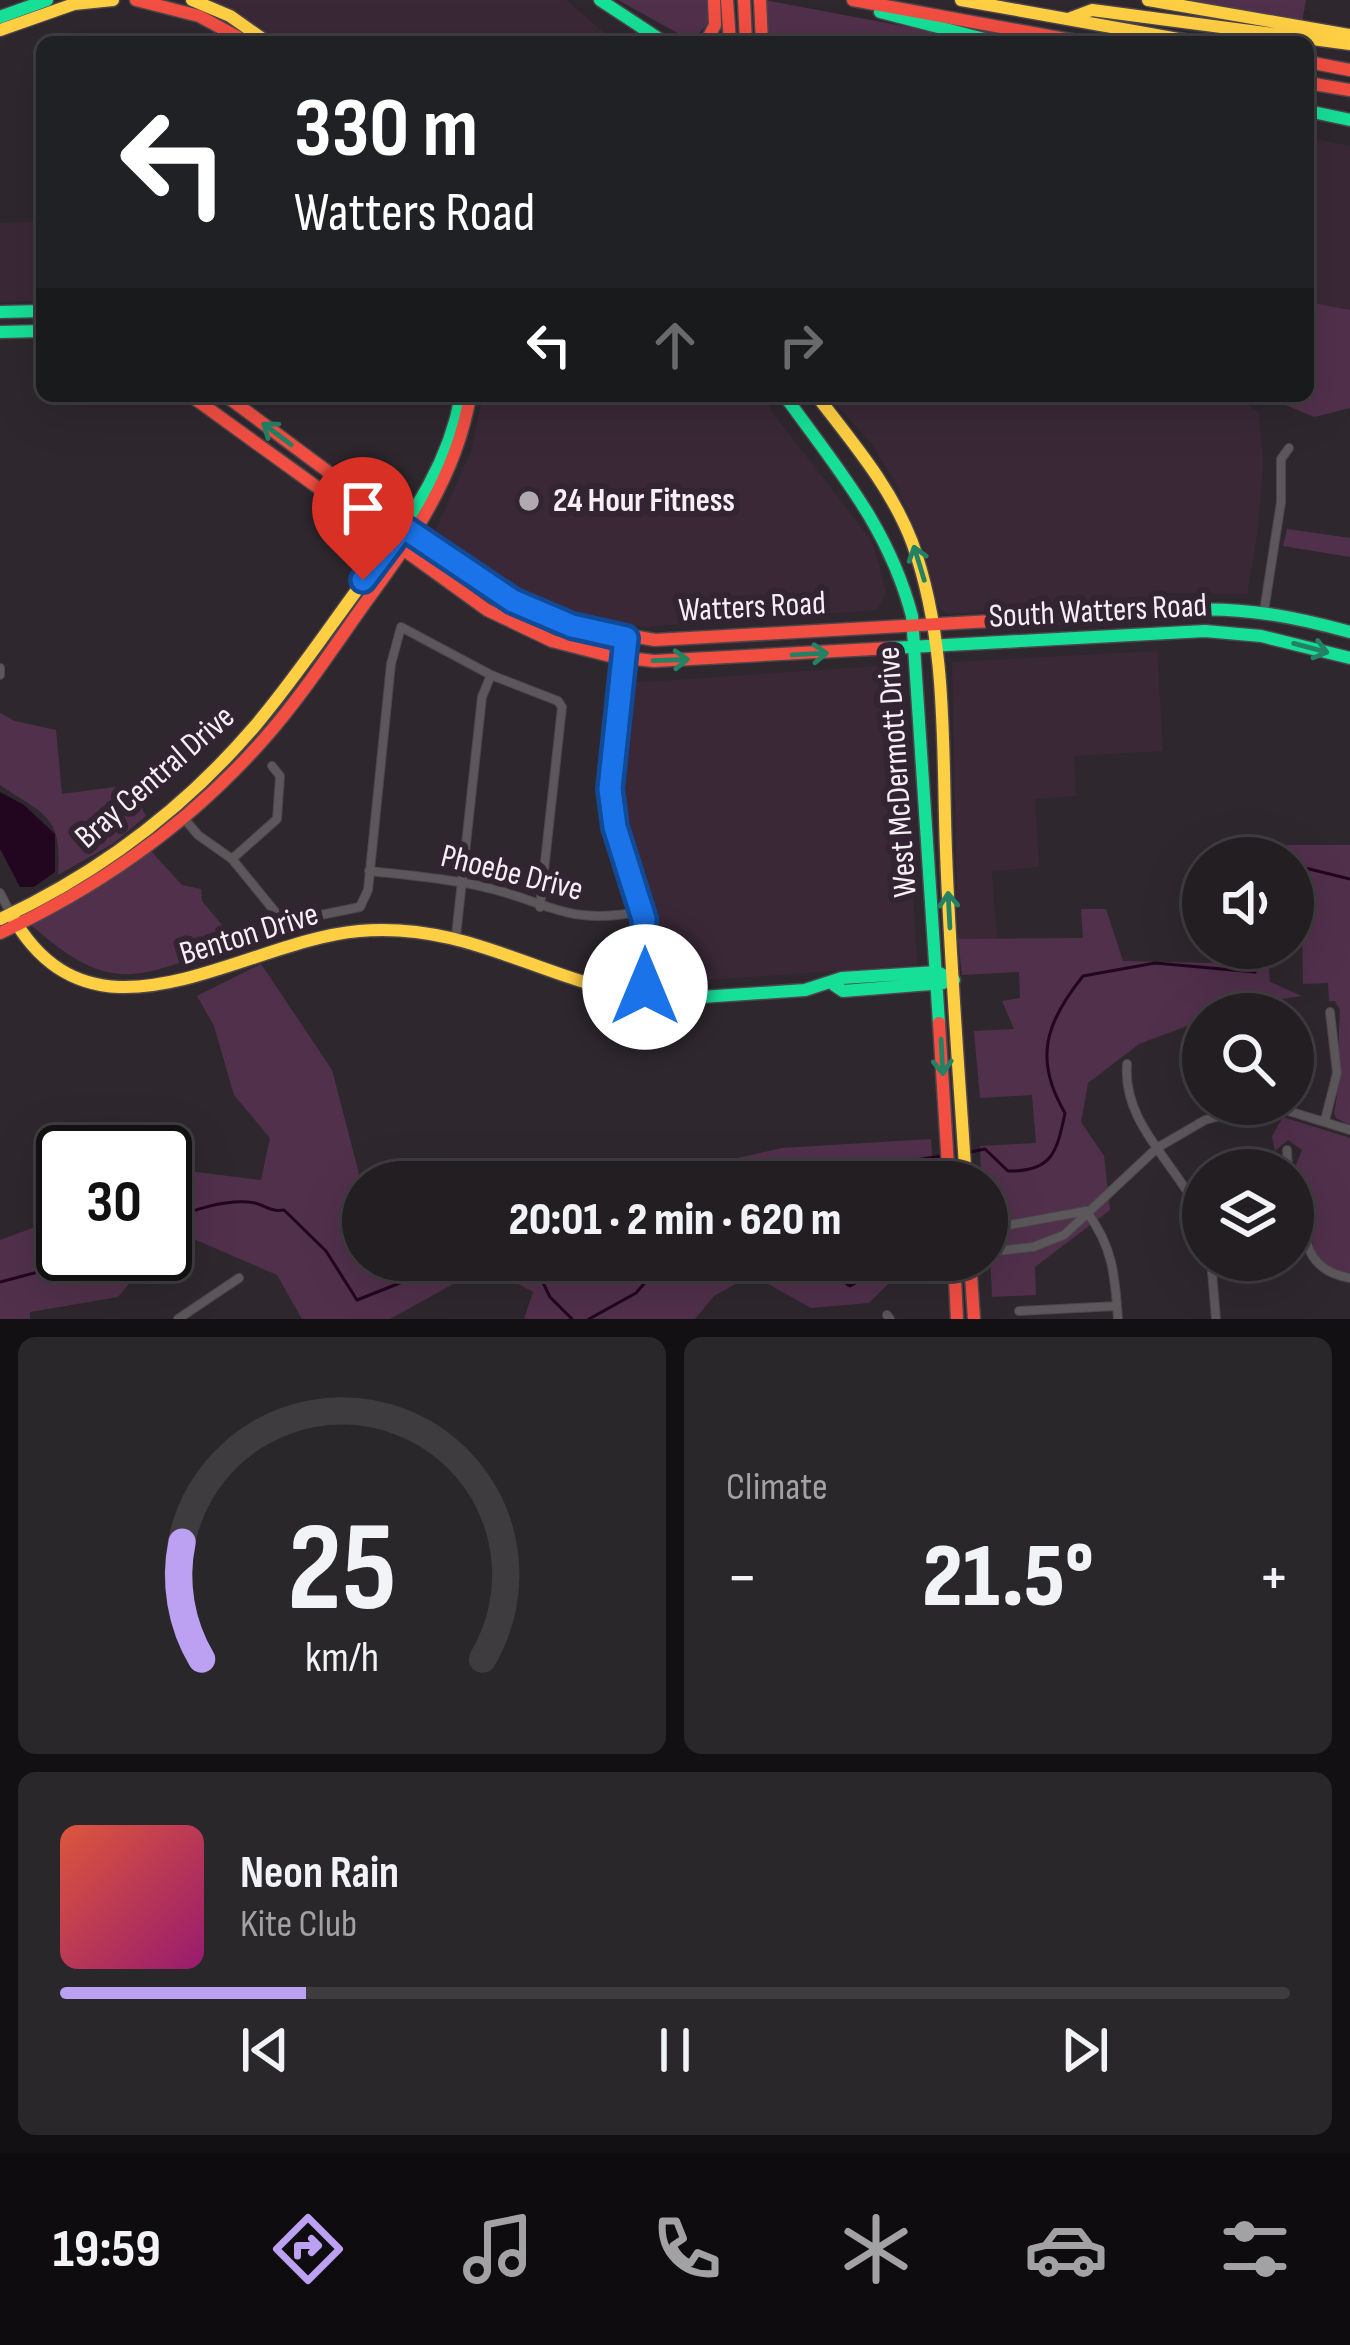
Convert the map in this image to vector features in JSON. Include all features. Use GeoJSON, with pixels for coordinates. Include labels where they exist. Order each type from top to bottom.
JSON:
{"type":"FeatureCollection","features":[{"type":"Feature","properties":{"kind":"main road"},"geometry":{"type":"LineString","coordinates":[[0,17],[47,0]]}},
{"type":"Feature","properties":{"kind":"main road"},"geometry":{"type":"LineString","coordinates":[[0,30],[74,4],[113,0]]}},
{"type":"Feature","properties":{"kind":"main road"},"geometry":{"type":"LineString","coordinates":[[136,0],[199,5],[230,16],[258,36]]}},
{"type":"Feature","properties":{"kind":"main road"},"geometry":{"type":"LineString","coordinates":[[600,0],[655,36]]}},
{"type":"Feature","properties":{"kind":"main road"},"geometry":{"type":"LineString","coordinates":[[709,36],[715,25],[713,0]]}},
{"type":"Feature","properties":{"kind":"main road"},"geometry":{"type":"LineString","coordinates":[[727,0],[730,36]]}},
{"type":"Feature","properties":{"kind":"main road"},"geometry":{"type":"LineString","coordinates":[[744,0],[746,36]]}},
{"type":"Feature","properties":{"kind":"main road"},"geometry":{"type":"LineString","coordinates":[[760,0],[762,36]]}},
{"type":"Feature","properties":{"kind":"main road"},"geometry":{"type":"LineString","coordinates":[[850,0],[902,20],[970,36]]}},
{"type":"Feature","properties":{"kind":"main road"},"geometry":{"type":"LineString","coordinates":[[850,0],[1049,36]]}},
{"type":"Feature","properties":{"kind":"main road"},"geometry":{"type":"LineString","coordinates":[[961,0],[1162,36]]}},
{"type":"Feature","properties":{"kind":"main road"},"geometry":{"type":"LineString","coordinates":[[1148,0],[1350,40]]}},
{"type":"Feature","properties":{"kind":"main road"},"geometry":{"type":"LineString","coordinates":[[199,5],[239,36]]}},
{"type":"Feature","properties":{"kind":"main road"},"geometry":{"type":"LineString","coordinates":[[1068,19],[1092,10],[1350,40]]}},
{"type":"Feature","properties":{"kind":"main road"},"geometry":{"type":"LineString","coordinates":[[1314,63],[1350,70]]}},
{"type":"Feature","properties":{"kind":"main road"},"geometry":{"type":"LineString","coordinates":[[1314,84],[1350,90]]}},
{"type":"Feature","properties":{"kind":"main road"},"geometry":{"type":"LineString","coordinates":[[1314,112],[1350,120]]}},
{"type":"Feature","properties":{"kind":"main road"},"geometry":{"type":"LineString","coordinates":[[0,312],[36,310]]}},
{"type":"Feature","properties":{"kind":"main road"},"geometry":{"type":"LineString","coordinates":[[0,332],[36,331]]}},
{"type":"Feature","properties":{"kind":"main road","name":"Watters Road"},"geometry":{"type":"LineString","coordinates":[[199,402],[397,549],[514,625],[552,641],[624,659],[937,646]]}},
{"type":"Feature","properties":{"kind":"main road","name":"Watters Road"},"geometry":{"type":"LineString","coordinates":[[234,402],[513,601],[572,626],[626,638],[1208,608],[1264,611],[1350,632]]}},
{"type":"Feature","properties":{"kind":"main road"},"geometry":{"type":"LineString","coordinates":[[457,458],[459,402]]}},
{"type":"Feature","properties":{"kind":"main road"},"geometry":{"type":"LineString","coordinates":[[409,531],[438,500],[457,458],[469,402]]}},
{"type":"Feature","properties":{"kind":"main road","name":"West McDermott Drive"},"geometry":{"type":"LineString","coordinates":[[790,402],[865,500],[893,549],[914,625],[948,1161]]}},
{"type":"Feature","properties":{"kind":"main road","name":"West McDermott Drive"},"geometry":{"type":"LineString","coordinates":[[822,402],[880,476],[910,536],[934,624],[965,1161]]}},
{"type":"Feature","properties":{"kind":"main road"},"geometry":{"type":"LineString","coordinates":[[409,531],[454,437],[458,414]]}},
{"type":"Feature","properties":{"kind":"main road"},"geometry":{"type":"LineString","coordinates":[[836,462],[857,445]]}},
{"type":"Feature","properties":{"kind":"main road","name":"Bray Central Drive"},"geometry":{"type":"LineString","coordinates":[[0,933],[10,920],[106,874],[178,810],[251,731],[409,531]]}},
{"type":"Feature","properties":{"kind":"main road","name":"South Watters Road"},"geometry":{"type":"LineString","coordinates":[[937,646],[1205,631],[1267,637],[1350,658]]}},
{"type":"Feature","properties":{"kind":"main road"},"geometry":{"type":"LineString","coordinates":[[927,796],[946,796]]}},
{"type":"Feature","properties":{"kind":"main road","name":"Benton Drive"},"geometry":{"type":"LineString","coordinates":[[10,920],[50,962],[107,988],[129,990],[172,986],[318,937],[386,929],[430,930],[484,943],[586,985],[644,996],[834,985],[842,991],[937,978],[954,980]]}},
{"type":"Feature","properties":{"kind":"main road"},"geometry":{"type":"LineString","coordinates":[[955,1281],[957,1319]]}},
{"type":"Feature","properties":{"kind":"main road"},"geometry":{"type":"LineString","coordinates":[[971,1281],[974,1319]]}},
{"type":"Feature","properties":{"kind":"street"},"geometry":{"type":"LineString","coordinates":[[1264,611],[1280,502],[1281,459],[1289,448]]}},
{"type":"Feature","properties":{"kind":"street"},"geometry":{"type":"LineString","coordinates":[[1056,617],[1057,638]]}},
{"type":"Feature","properties":{"kind":"street"},"geometry":{"type":"LineString","coordinates":[[178,810],[198,835],[232,860],[280,919],[354,910],[365,902],[391,664],[401,627],[491,675],[560,703],[540,907]]}},
{"type":"Feature","properties":{"kind":"street"},"geometry":{"type":"LineString","coordinates":[[626,638],[610,789],[615,827],[643,911],[644,996]]}},
{"type":"Feature","properties":{"kind":"street"},"geometry":{"type":"LineString","coordinates":[[456,936],[482,697],[491,675]]}},
{"type":"Feature","properties":{"kind":"street"},"geometry":{"type":"LineString","coordinates":[[232,860],[277,819],[280,776],[272,766]]}},
{"type":"Feature","properties":{"kind":"street","name":"Phoebe Drive"},"geometry":{"type":"LineString","coordinates":[[369,871],[461,882],[582,917],[643,911]]}},
{"type":"Feature","properties":{"kind":"street","name":"Benton Drive"},"geometry":{"type":"LineString","coordinates":[[0,892],[10,920]]}},
{"type":"Feature","properties":{"kind":"street"},"geometry":{"type":"LineString","coordinates":[[1325,1120],[1336,1072],[1330,1012]]}},
{"type":"Feature","properties":{"kind":"street"},"geometry":{"type":"LineString","coordinates":[[1127,1064],[1130,1100],[1141,1125],[1182,1178]]}},
{"type":"Feature","properties":{"kind":"street"},"geometry":{"type":"LineString","coordinates":[[1314,1117],[1350,1130]]}},
{"type":"Feature","properties":{"kind":"street"},"geometry":{"type":"LineString","coordinates":[[1008,1249],[1033,1246],[1077,1226],[1086,1211],[1157,1148],[1194,1125]]}},
{"type":"Feature","properties":{"kind":"street"},"geometry":{"type":"LineString","coordinates":[[1008,1224],[1086,1211]]}},
{"type":"Feature","properties":{"kind":"street"},"geometry":{"type":"LineString","coordinates":[[1086,1211],[1111,1254],[1118,1319]]}},
{"type":"Feature","properties":{"kind":"street"},"geometry":{"type":"LineString","coordinates":[[1314,1260],[1325,1272],[1350,1278]]}},
{"type":"Feature","properties":{"kind":"street"},"geometry":{"type":"LineString","coordinates":[[178,1319],[239,1278]]}},
{"type":"Feature","properties":{"kind":"street"},"geometry":{"type":"LineString","coordinates":[[1213,1281],[1216,1319]]}},
{"type":"Feature","properties":{"kind":"street"},"geometry":{"type":"LineString","coordinates":[[1019,1311],[1117,1306]]}},
{"type":"Feature","properties":{"kind":"shaded area"},"geometry":{"type":"Polygon","coordinates":[[[214,0],[566,0],[608,36],[251,36],[214,0]]]}},
{"type":"Feature","properties":{"kind":"shaded area"},"geometry":{"type":"Polygon","coordinates":[[[618,0],[709,0],[708,24],[696,36],[683,36],[618,0]]]}},
{"type":"Feature","properties":{"kind":"shaded area"},"geometry":{"type":"Polygon","coordinates":[[[764,0],[951,35],[951,36],[765,36],[764,0]]]}},
{"type":"Feature","properties":{"kind":"shaded area"},"geometry":{"type":"Polygon","coordinates":[[[1185,0],[1306,0],[1302,22],[1185,0]]]}},
{"type":"Feature","properties":{"kind":"shaded area"},"geometry":{"type":"Polygon","coordinates":[[[1314,138],[1350,146],[1350,310],[1314,303],[1314,138]]]}},
{"type":"Feature","properties":{"kind":"shaded area"},"geometry":{"type":"Polygon","coordinates":[[[36,221],[36,301],[0,302],[0,223],[36,221]]]}},
{"type":"Feature","properties":{"kind":"shaded area"},"geometry":{"type":"Polygon","coordinates":[[[1314,303],[1350,310],[1350,408],[1314,417],[1279,402],[1314,402],[1314,303]]]}},
{"type":"Feature","properties":{"kind":"shaded area"},"geometry":{"type":"Polygon","coordinates":[[[482,402],[768,402],[873,543],[886,592],[877,610],[643,627],[589,620],[522,594],[436,530],[471,451],[482,402]]]}},
{"type":"Feature","properties":{"kind":"shaded area"},"geometry":{"type":"Polygon","coordinates":[[[834,402],[1245,402],[1259,413],[1263,464],[1247,594],[1165,593],[1164,598],[947,614],[939,608],[923,547],[895,482],[872,444],[834,402]]]}},
{"type":"Feature","properties":{"kind":"shaded area"},"geometry":{"type":"Polygon","coordinates":[[[1287,529],[1350,538],[1350,557],[1283,546],[1287,529]]]}},
{"type":"Feature","properties":{"kind":"shaded area"},"geometry":{"type":"Polygon","coordinates":[[[1157,651],[1163,751],[1074,756],[1076,796],[1035,799],[1039,867],[992,871],[997,939],[958,939],[952,662],[1157,651]]]}},
{"type":"Feature","properties":{"kind":"shaded area"},"geometry":{"type":"Polygon","coordinates":[[[892,665],[903,683],[917,965],[655,984],[652,909],[623,819],[620,770],[631,683],[892,665]]]}},
{"type":"Feature","properties":{"kind":"shaded area"},"geometry":{"type":"Polygon","coordinates":[[[0,713],[56,730],[62,794],[129,785],[146,816],[114,843],[58,875],[54,828],[0,785],[0,713]]]}},
{"type":"Feature","properties":{"kind":"shaded area"},"geometry":{"type":"Polygon","coordinates":[[[0,792],[24,805],[55,834],[55,872],[34,887],[20,887],[0,849],[0,792]]]}},
{"type":"Feature","properties":{"kind":"shaded area"},"geometry":{"type":"Polygon","coordinates":[[[1314,845],[1350,845],[1350,1125],[1334,1113],[1340,1010],[1335,1001],[1329,1001],[1328,983],[1303,984],[1303,969],[1314,969],[1314,845]]]}},
{"type":"Feature","properties":{"kind":"shaded area"},"geometry":{"type":"Polygon","coordinates":[[[150,850],[182,885],[201,889],[202,901],[237,943],[130,974],[86,964],[31,925],[150,850]]]}},
{"type":"Feature","properties":{"kind":"shaded area"},"geometry":{"type":"Polygon","coordinates":[[[1081,909],[1106,909],[1123,961],[1182,962],[1182,969],[1269,969],[1270,982],[1295,993],[1182,993],[1182,1028],[1139,1044],[1088,1083],[1081,1122],[1104,1156],[1110,1210],[1035,1267],[1036,1295],[992,1297],[991,1281],[1008,1281],[1008,1161],[981,1161],[980,1146],[1036,1143],[1032,1095],[980,1098],[974,1031],[1014,1029],[1002,1001],[1020,998],[1019,972],[962,975],[958,939],[1083,938],[1081,909]]]}},
{"type":"Feature","properties":{"kind":"shaded area"},"geometry":{"type":"Polygon","coordinates":[[[261,964],[332,1070],[356,1161],[342,1161],[342,1281],[459,1281],[390,1319],[302,1319],[277,1275],[192,1242],[192,1171],[261,1180],[270,1138],[234,1095],[214,1026],[197,996],[261,964]]]}},
{"type":"Feature","properties":{"kind":"shaded area"},"geometry":{"type":"Polygon","coordinates":[[[1278,1125],[1309,1125],[1350,1138],[1350,1273],[1335,1271],[1320,1261],[1314,1248],[1314,1149],[1301,1149],[1288,1140],[1275,1149],[1272,1136],[1278,1125]]]}},
{"type":"Feature","properties":{"kind":"shaded area"},"geometry":{"type":"Polygon","coordinates":[[[931,1139],[933,1161],[725,1161],[782,1148],[931,1139]]]}},
{"type":"Feature","properties":{"kind":"shaded area"},"geometry":{"type":"Polygon","coordinates":[[[36,1227],[36,1281],[131,1281],[118,1297],[30,1312],[30,1319],[0,1319],[0,1240],[36,1227]]]}},
{"type":"Feature","properties":{"kind":"shaded area"},"geometry":{"type":"Polygon","coordinates":[[[513,1281],[741,1281],[714,1296],[695,1319],[524,1319],[533,1292],[513,1281]]]}},
{"type":"Feature","properties":{"kind":"shaded area"},"geometry":{"type":"Polygon","coordinates":[[[763,1281],[889,1281],[869,1303],[811,1308],[763,1281]]]}},
{"type":"Feature","properties":{"kind":"waterway"},"geometry":{"type":"LineString","coordinates":[[1314,870],[1350,879]]}},
{"type":"Feature","properties":{"kind":"waterway"},"geometry":{"type":"LineString","coordinates":[[970,1152],[985,1149],[1008,1171],[1034,1168],[1050,1157],[1065,1113],[1049,1075],[1048,1042],[1060,1009],[1083,976],[1155,963],[1182,965]]}},
{"type":"Feature","properties":{"kind":"waterway"},"geometry":{"type":"LineString","coordinates":[[1222,969],[1255,969]]}},
{"type":"Feature","properties":{"kind":"waterway"},"geometry":{"type":"LineString","coordinates":[[909,1161],[942,1156]]}},
{"type":"Feature","properties":{"kind":"waterway"},"geometry":{"type":"LineString","coordinates":[[192,1212],[233,1202],[284,1210],[326,1251],[342,1276]]}},
{"type":"Feature","properties":{"kind":"waterway"},"geometry":{"type":"LineString","coordinates":[[0,1282],[36,1273]]}},
{"type":"Feature","properties":{"kind":"waterway"},"geometry":{"type":"LineString","coordinates":[[345,1281],[357,1300],[405,1281]]}},
{"type":"Feature","properties":{"kind":"waterway"},"geometry":{"type":"LineString","coordinates":[[542,1281],[550,1297],[572,1319]]}},
{"type":"Feature","properties":{"kind":"waterway"},"geometry":{"type":"LineString","coordinates":[[589,1319],[636,1293],[647,1281]]}},
{"type":"Feature","properties":{"kind":"waterway"},"geometry":{"type":"LineString","coordinates":[[842,1281],[850,1286],[859,1281]]}},
{"type":"Feature","properties":{"kind":"traffic: fast"},"geometry":{"type":"LineString","coordinates":[[0,17],[47,0]]}},
{"type":"Feature","properties":{"kind":"traffic: fast"},"geometry":{"type":"LineString","coordinates":[[600,0],[655,36]]}},
{"type":"Feature","properties":{"kind":"traffic: fast"},"geometry":{"type":"LineString","coordinates":[[880,12],[973,36]]}},
{"type":"Feature","properties":{"kind":"traffic: fast"},"geometry":{"type":"LineString","coordinates":[[1314,112],[1350,120]]}},
{"type":"Feature","properties":{"kind":"traffic: fast"},"geometry":{"type":"LineString","coordinates":[[0,312],[36,311]]}},
{"type":"Feature","properties":{"kind":"traffic: fast"},"geometry":{"type":"LineString","coordinates":[[0,332],[36,331]]}},
{"type":"Feature","properties":{"kind":"traffic: fast"},"geometry":{"type":"LineString","coordinates":[[377,563],[429,484],[460,402]]}},
{"type":"Feature","properties":{"kind":"traffic: fast"},"geometry":{"type":"LineString","coordinates":[[789,402],[875,526],[912,616],[939,1023]]}},
{"type":"Feature","properties":{"kind":"traffic: fast"},"geometry":{"type":"LineString","coordinates":[[1188,610],[1270,614],[1350,632]]}},
{"type":"Feature","properties":{"kind":"traffic: fast"},"geometry":{"type":"LineString","coordinates":[[891,648],[1205,631],[1261,636],[1350,658]]}},
{"type":"Feature","properties":{"kind":"traffic: fast"},"geometry":{"type":"LineString","coordinates":[[686,998],[805,990],[842,978],[937,972],[954,980]]}},
{"type":"Feature","properties":{"kind":"traffic: fast"},"geometry":{"type":"LineString","coordinates":[[834,985],[843,991],[943,983]]}},
{"type":"Feature","properties":{"kind":"traffic: slow"},"geometry":{"type":"LineString","coordinates":[[0,30],[74,4],[113,0]]}},
{"type":"Feature","properties":{"kind":"traffic: slow"},"geometry":{"type":"LineString","coordinates":[[192,0],[230,16],[258,36]]}},
{"type":"Feature","properties":{"kind":"traffic: slow"},"geometry":{"type":"LineString","coordinates":[[961,0],[1162,36]]}},
{"type":"Feature","properties":{"kind":"traffic: slow"},"geometry":{"type":"LineString","coordinates":[[1148,0],[1350,35]]}},
{"type":"Feature","properties":{"kind":"traffic: slow"},"geometry":{"type":"LineString","coordinates":[[1068,19],[1092,10],[1289,36]]}},
{"type":"Feature","properties":{"kind":"traffic: slow"},"geometry":{"type":"LineString","coordinates":[[1314,39],[1350,44]]}},
{"type":"Feature","properties":{"kind":"traffic: slow"},"geometry":{"type":"LineString","coordinates":[[822,402],[893,502],[912,542],[932,618],[941,695],[965,1161]]}},
{"type":"Feature","properties":{"kind":"traffic: slow"},"geometry":{"type":"LineString","coordinates":[[0,919],[105,860],[199,785],[271,706],[377,563]]}},
{"type":"Feature","properties":{"kind":"traffic: slow"},"geometry":{"type":"LineString","coordinates":[[11,914],[44,958],[83,980],[126,987],[172,982],[314,939],[359,931],[405,931],[486,948],[602,987],[642,996],[686,998]]}},
{"type":"Feature","properties":{"kind":"traffic: jam"},"geometry":{"type":"LineString","coordinates":[[136,0],[199,16],[236,36]]}},
{"type":"Feature","properties":{"kind":"traffic: jam"},"geometry":{"type":"LineString","coordinates":[[709,36],[715,25],[714,0]]}},
{"type":"Feature","properties":{"kind":"traffic: jam"},"geometry":{"type":"LineString","coordinates":[[727,0],[730,36]]}},
{"type":"Feature","properties":{"kind":"traffic: jam"},"geometry":{"type":"LineString","coordinates":[[744,0],[746,36]]}},
{"type":"Feature","properties":{"kind":"traffic: jam"},"geometry":{"type":"LineString","coordinates":[[760,0],[762,36]]}},
{"type":"Feature","properties":{"kind":"traffic: jam"},"geometry":{"type":"LineString","coordinates":[[853,0],[1049,36]]}},
{"type":"Feature","properties":{"kind":"traffic: jam"},"geometry":{"type":"LineString","coordinates":[[1314,63],[1350,70]]}},
{"type":"Feature","properties":{"kind":"traffic: jam"},"geometry":{"type":"LineString","coordinates":[[1314,84],[1350,90]]}},
{"type":"Feature","properties":{"kind":"traffic: jam"},"geometry":{"type":"LineString","coordinates":[[199,402],[487,610],[552,641],[654,661],[891,648]]}},
{"type":"Feature","properties":{"kind":"traffic: jam"},"geometry":{"type":"LineString","coordinates":[[234,402],[389,517],[498,590],[586,628],[655,640],[1188,610]]}},
{"type":"Feature","properties":{"kind":"traffic: jam"},"geometry":{"type":"LineString","coordinates":[[0,933],[74,895],[142,850],[206,798],[264,739],[414,532],[443,481],[469,402]]}},
{"type":"Feature","properties":{"kind":"traffic: jam"},"geometry":{"type":"LineString","coordinates":[[939,1023],[948,1161]]}},
{"type":"Feature","properties":{"kind":"traffic: jam"},"geometry":{"type":"LineString","coordinates":[[955,1281],[957,1319]]}},
{"type":"Feature","properties":{"kind":"traffic: jam"},"geometry":{"type":"LineString","coordinates":[[971,1281],[974,1319]]}},
{"type":"Feature","properties":{"kind":"place","name":"24 Hour Fitness"},"geometry":{"type":"Point","coordinates":[529,501]}},
{"type":"Feature","properties":{"kind":"route"},"geometry":{"type":"LineString","coordinates":[[363,580],[403,527],[472,577],[533,611],[626,638],[610,789],[615,827],[644,919],[645,987]]}}]}
